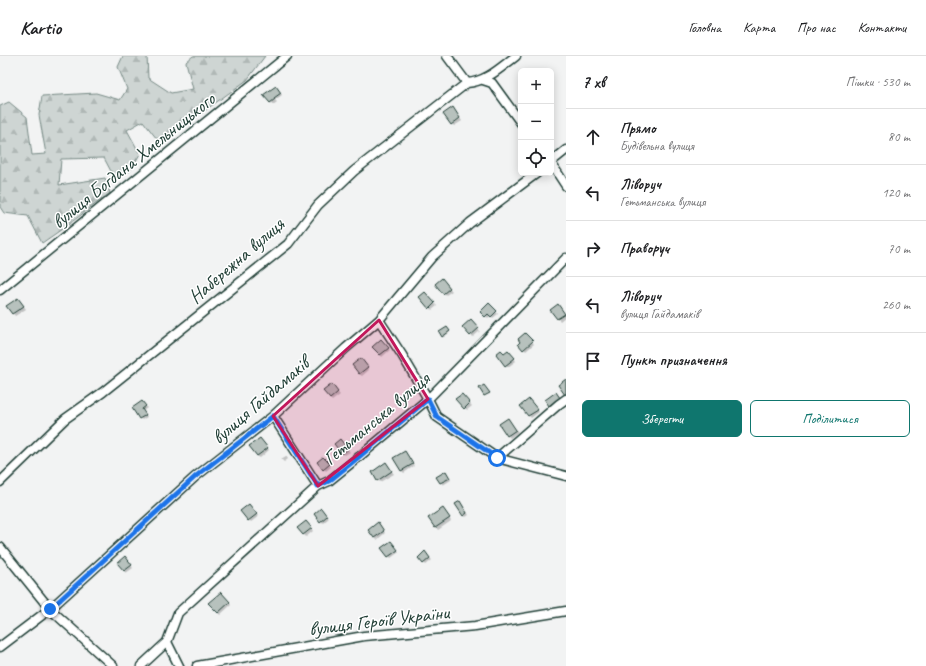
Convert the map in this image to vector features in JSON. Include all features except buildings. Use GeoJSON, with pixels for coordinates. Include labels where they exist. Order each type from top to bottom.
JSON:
{"type":"FeatureCollection","features":[{"type":"Feature","properties":{"kind":"street","name":"вулиця Богдана Хмельницького"},"geometry":{"type":"LineString","coordinates":[[0,290],[287,56]]}},
{"type":"Feature","properties":{"kind":"street"},"geometry":{"type":"LineString","coordinates":[[447,56],[467,83]]}},
{"type":"Feature","properties":{"kind":"street","name":"Набережна вулиця"},"geometry":{"type":"LineString","coordinates":[[0,482],[65,419],[103,392],[288,244],[318,205],[354,171],[467,83],[483,80],[516,56]]}},
{"type":"Feature","properties":{"kind":"street"},"geometry":{"type":"LineString","coordinates":[[483,80],[492,83],[518,118]]}},
{"type":"Feature","properties":{"kind":"street"},"geometry":{"type":"LineString","coordinates":[[554,160],[566,150]]}},
{"type":"Feature","properties":{"kind":"street"},"geometry":{"type":"LineString","coordinates":[[554,168],[566,186]]}},
{"type":"Feature","properties":{"kind":"street","name":"вулиця Гайдамаків"},"geometry":{"type":"LineString","coordinates":[[0,647],[50,609],[195,477],[273,416],[346,348],[379,320],[432,257],[470,224],[533,176]]}},
{"type":"Feature","properties":{"kind":"street","name":"Гетьманська вулиця"},"geometry":{"type":"LineString","coordinates":[[141,666],[167,642],[178,613],[318,486],[329,481],[428,399],[566,258]]}},
{"type":"Feature","properties":{"kind":"street"},"geometry":{"type":"LineString","coordinates":[[379,320],[402,355],[437,417],[497,458],[566,476]]}},
{"type":"Feature","properties":{"kind":"street"},"geometry":{"type":"LineString","coordinates":[[497,458],[566,399]]}},
{"type":"Feature","properties":{"kind":"street"},"geometry":{"type":"LineString","coordinates":[[273,416],[318,486]]}},
{"type":"Feature","properties":{"kind":"street"},"geometry":{"type":"LineString","coordinates":[[0,547],[50,609],[112,666]]}},
{"type":"Feature","properties":{"kind":"street","name":"вулиця Героїв України"},"geometry":{"type":"LineString","coordinates":[[197,666],[364,636],[475,626],[566,611]]}},
{"type":"Feature","properties":{"kind":"street"},"geometry":{"type":"LineString","coordinates":[[167,642],[179,666]]}},
{"type":"Feature","properties":{"kind":"highlighted area"},"geometry":{"type":"Polygon","coordinates":[[[379,320],[428,399],[318,486],[273,416],[379,320]]]}},
{"type":"Feature","properties":{"kind":"green space"},"geometry":{"type":"Polygon","coordinates":[[[123,56],[147,56],[148,78],[171,93],[193,89],[186,62],[193,56],[265,56],[247,80],[160,143],[143,121],[127,130],[140,154],[130,171],[113,175],[104,158],[61,159],[59,185],[105,178],[110,193],[42,243],[28,216],[4,213],[0,207],[0,106],[9,102],[27,117],[32,155],[46,154],[39,115],[42,96],[96,93],[120,100],[127,89],[118,67],[123,56]]]}},
{"type":"Feature","properties":{"kind":"route"},"geometry":{"type":"LineString","coordinates":[[50,609],[195,477],[273,416],[318,486],[329,481],[428,399],[437,417],[497,458]]}}]}
